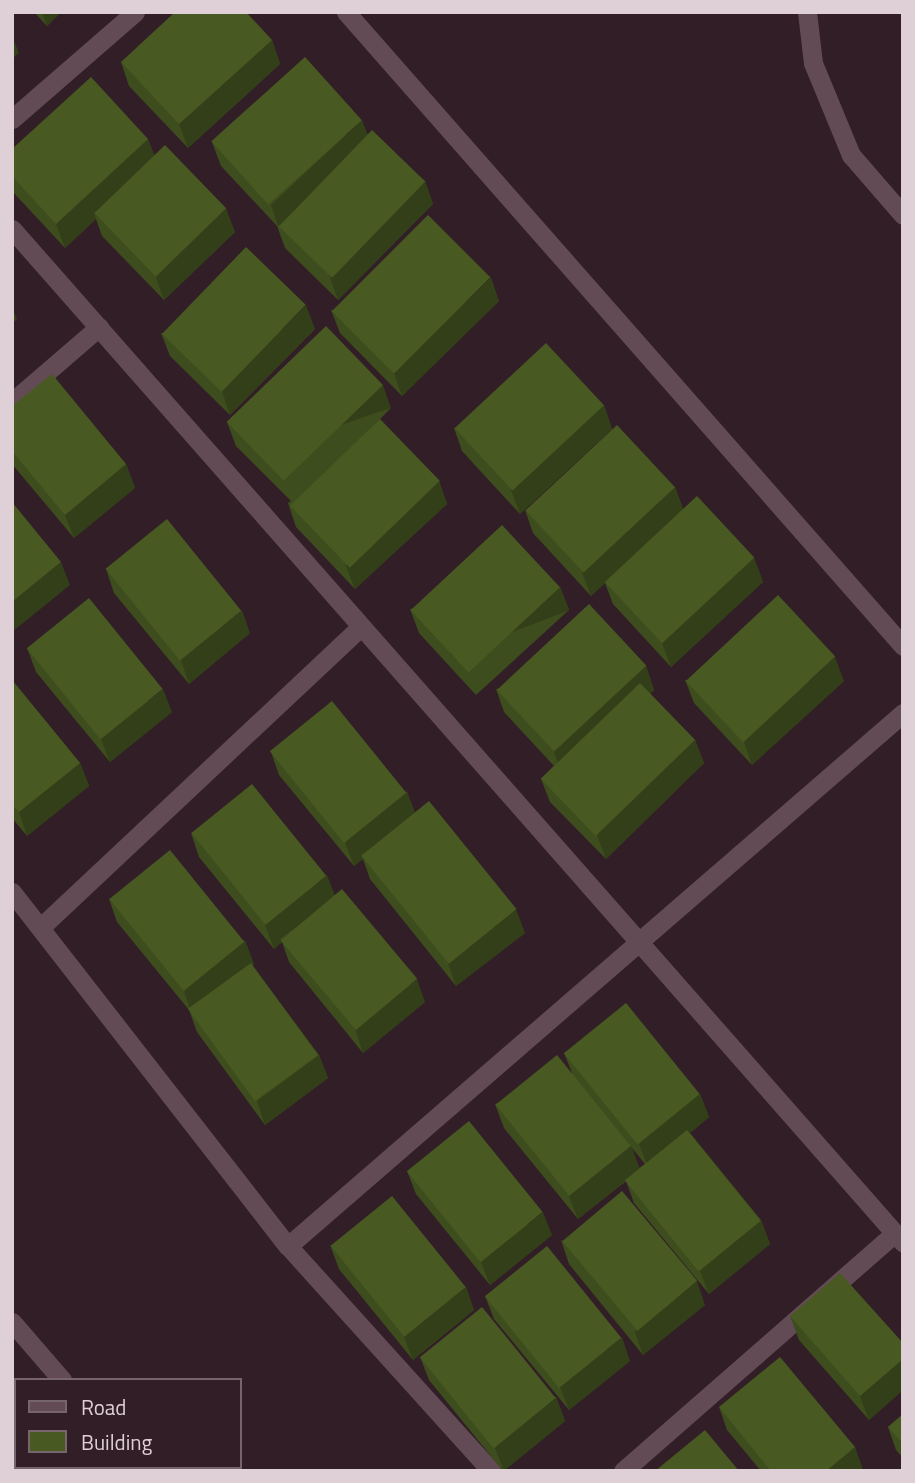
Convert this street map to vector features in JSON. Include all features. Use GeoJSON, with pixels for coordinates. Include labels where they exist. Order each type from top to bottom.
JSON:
{"type":"FeatureCollection","features":[{"type":"Feature","properties":{"kind":"street"},"geometry":{"type":"LineString","coordinates":[[12,119],[135,12]]}},
{"type":"Feature","properties":{"kind":"street"},"geometry":{"type":"LineString","coordinates":[[346,12],[903,646]]}},
{"type":"Feature","properties":{"kind":"street"},"geometry":{"type":"LineString","coordinates":[[807,12],[813,63],[851,156],[903,215]]}},
{"type":"Feature","properties":{"kind":"street"},"geometry":{"type":"LineString","coordinates":[[12,229],[899,1238],[623,1471]]}},
{"type":"Feature","properties":{"kind":"street"},"geometry":{"type":"LineString","coordinates":[[12,402],[99,327]]}},
{"type":"Feature","properties":{"kind":"street"},"geometry":{"type":"LineString","coordinates":[[41,927],[361,627]]}},
{"type":"Feature","properties":{"kind":"street"},"geometry":{"type":"LineString","coordinates":[[288,1246],[639,942],[899,723]]}},
{"type":"Feature","properties":{"kind":"street"},"geometry":{"type":"LineString","coordinates":[[12,892],[288,1246],[491,1471]]}},
{"type":"Feature","properties":{"kind":"street"},"geometry":{"type":"LineString","coordinates":[[12,1322],[60,1378]]}},
{"type":"Feature","properties":{"kind":"building"},"geometry":{"type":"Polygon","coordinates":[[[175,12],[246,12],[272,40],[179,124],[121,62],[175,12]]]}},
{"type":"Feature","properties":{"kind":"building"},"geometry":{"type":"Polygon","coordinates":[[[305,57],[362,120],[268,204],[211,141],[305,57]]]}},
{"type":"Feature","properties":{"kind":"building"},"geometry":{"type":"Polygon","coordinates":[[[91,77],[148,139],[56,224],[12,176],[12,149],[91,77]]]}},
{"type":"Feature","properties":{"kind":"building"},"geometry":{"type":"Polygon","coordinates":[[[372,130],[425,181],[332,278],[279,226],[372,130]]]}},
{"type":"Feature","properties":{"kind":"building"},"geometry":{"type":"Polygon","coordinates":[[[165,145],[226,208],[156,276],[95,213],[165,145]]]}},
{"type":"Feature","properties":{"kind":"building"},"geometry":{"type":"Polygon","coordinates":[[[428,215],[490,277],[394,373],[332,311],[428,215]]]}},
{"type":"Feature","properties":{"kind":"building"},"geometry":{"type":"Polygon","coordinates":[[[246,247],[306,305],[222,392],[162,334],[246,247]]]}},
{"type":"Feature","properties":{"kind":"building"},"geometry":{"type":"Polygon","coordinates":[[[326,326],[383,385],[284,481],[227,422],[326,326]]]}},
{"type":"Feature","properties":{"kind":"building"},"geometry":{"type":"Polygon","coordinates":[[[546,343],[604,405],[513,490],[455,428],[546,343]]]}},
{"type":"Feature","properties":{"kind":"building"},"geometry":{"type":"Polygon","coordinates":[[[52,374],[126,464],[65,515],[12,451],[12,406],[52,374]]]}},
{"type":"Feature","properties":{"kind":"building"},"geometry":{"type":"Polygon","coordinates":[[[380,419],[440,481],[350,568],[290,506],[380,419]]]}},
{"type":"Feature","properties":{"kind":"building"},"geometry":{"type":"Polygon","coordinates":[[[617,425],[675,487],[584,572],[526,510],[617,425]]]}},
{"type":"Feature","properties":{"kind":"building"},"geometry":{"type":"Polygon","coordinates":[[[697,496],[754,557],[662,643],[605,582],[697,496]]]}},
{"type":"Feature","properties":{"kind":"building"},"geometry":{"type":"Polygon","coordinates":[[[12,502],[61,562],[12,602],[12,502]]]}},
{"type":"Feature","properties":{"kind":"building"},"geometry":{"type":"Polygon","coordinates":[[[167,519],[241,611],[180,660],[106,569],[167,519]]]}},
{"type":"Feature","properties":{"kind":"building"},"geometry":{"type":"Polygon","coordinates":[[[502,525],[560,587],[469,672],[411,610],[502,525]]]}},
{"type":"Feature","properties":{"kind":"building"},"geometry":{"type":"Polygon","coordinates":[[[778,595],[835,656],[743,742],[686,681],[778,595]]]}},
{"type":"Feature","properties":{"kind":"building"},"geometry":{"type":"Polygon","coordinates":[[[89,598],[163,689],[100,739],[27,648],[89,598]]]}},
{"type":"Feature","properties":{"kind":"building"},"geometry":{"type":"Polygon","coordinates":[[[589,604],[646,665],[554,751],[497,690],[589,604]]]}},
{"type":"Feature","properties":{"kind":"building"},"geometry":{"type":"Polygon","coordinates":[[[12,680],[80,763],[19,812],[12,805],[12,680]]]}},
{"type":"Feature","properties":{"kind":"building"},"geometry":{"type":"Polygon","coordinates":[[[640,683],[695,740],[596,836],[541,779],[640,683]]]}},
{"type":"Feature","properties":{"kind":"building"},"geometry":{"type":"Polygon","coordinates":[[[332,701],[406,793],[344,843],[270,751],[332,701]]]}},
{"type":"Feature","properties":{"kind":"building"},"geometry":{"type":"Polygon","coordinates":[[[252,784],[326,876],[266,925],[191,833],[252,784]]]}},
{"type":"Feature","properties":{"kind":"building"},"geometry":{"type":"Polygon","coordinates":[[[429,801],[516,909],[449,964],[361,856],[429,801]]]}},
{"type":"Feature","properties":{"kind":"building"},"geometry":{"type":"Polygon","coordinates":[[[170,850],[244,942],[184,991],[109,899],[170,850]]]}},
{"type":"Feature","properties":{"kind":"building"},"geometry":{"type":"Polygon","coordinates":[[[342,889],[417,979],[356,1030],[281,940],[342,889]]]}},
{"type":"Feature","properties":{"kind":"building"},"geometry":{"type":"Polygon","coordinates":[[[251,963],[318,1055],[255,1101],[188,1009],[251,963]]]}},
{"type":"Feature","properties":{"kind":"building"},"geometry":{"type":"Polygon","coordinates":[[[626,1003],[700,1094],[637,1144],[564,1053],[626,1003]]]}},
{"type":"Feature","properties":{"kind":"building"},"geometry":{"type":"Polygon","coordinates":[[[557,1055],[631,1146],[569,1196],[496,1105],[557,1055]]]}},
{"type":"Feature","properties":{"kind":"building"},"geometry":{"type":"Polygon","coordinates":[[[469,1121],[543,1212],[480,1262],[407,1171],[469,1121]]]}},
{"type":"Feature","properties":{"kind":"building"},"geometry":{"type":"Polygon","coordinates":[[[687,1130],[761,1221],[698,1271],[625,1180],[687,1130]]]}},
{"type":"Feature","properties":{"kind":"building"},"geometry":{"type":"Polygon","coordinates":[[[622,1191],[697,1281],[637,1331],[562,1241],[622,1191]]]}},
{"type":"Feature","properties":{"kind":"building"},"geometry":{"type":"Polygon","coordinates":[[[392,1196],[466,1287],[404,1337],[331,1246],[392,1196]]]}},
{"type":"Feature","properties":{"kind":"building"},"geometry":{"type":"Polygon","coordinates":[[[547,1246],[621,1338],[559,1388],[485,1296],[547,1246]]]}},
{"type":"Feature","properties":{"kind":"building"},"geometry":{"type":"Polygon","coordinates":[[[840,1273],[903,1343],[903,1359],[860,1396],[790,1316],[840,1273]]]}},
{"type":"Feature","properties":{"kind":"building"},"geometry":{"type":"Polygon","coordinates":[[[482,1307],[556,1398],[493,1448],[420,1357],[482,1307]]]}},
{"type":"Feature","properties":{"kind":"building"},"geometry":{"type":"Polygon","coordinates":[[[780,1357],[855,1447],[826,1471],[771,1471],[719,1407],[780,1357]]]}},
{"type":"Feature","properties":{"kind":"building"},"geometry":{"type":"Polygon","coordinates":[[[903,1414],[903,1444],[888,1427],[903,1414]]]}},
{"type":"Feature","properties":{"kind":"building"},"geometry":{"type":"Polygon","coordinates":[[[705,1430],[739,1471],[655,1471],[705,1430]]]}}]}
